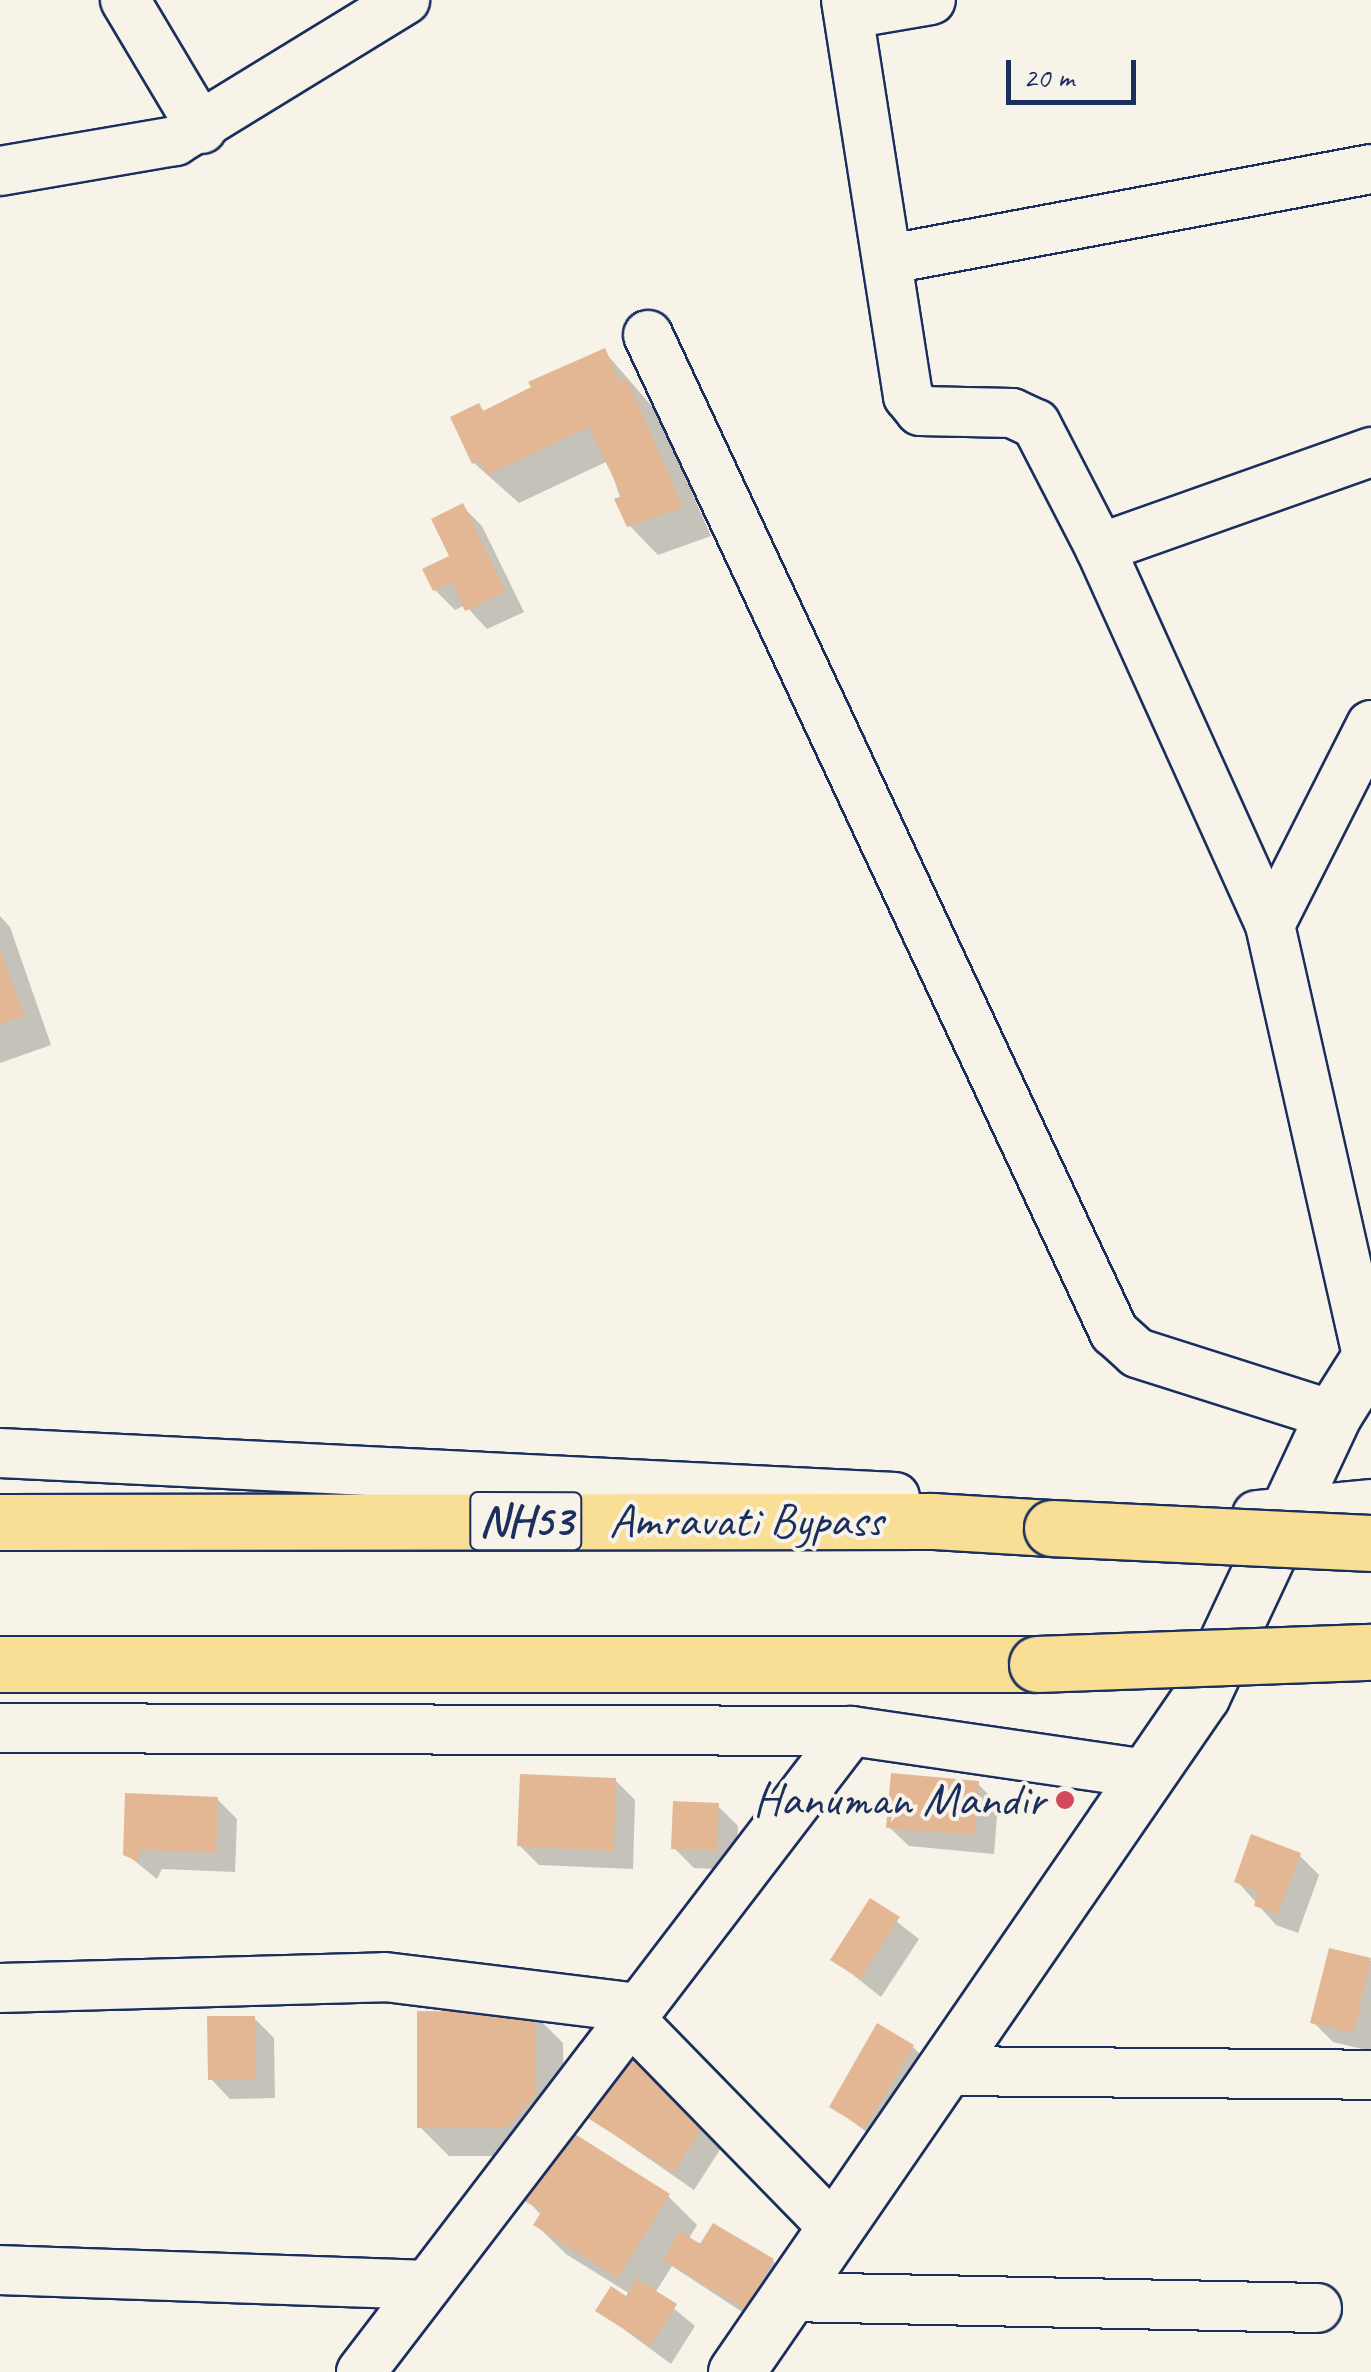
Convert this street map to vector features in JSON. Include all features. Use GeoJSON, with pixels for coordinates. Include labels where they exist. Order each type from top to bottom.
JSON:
{"type":"FeatureCollection","features":[{"type":"Feature","properties":{"kind":"highway","name":"Amravati Bypass"},"geometry":{"type":"LineString","coordinates":[[0,1522],[933,1521],[1371,1544]]}},
{"type":"Feature","properties":{"kind":"highway"},"geometry":{"type":"LineString","coordinates":[[0,1664],[1037,1664],[1371,1652]]}},
{"type":"Feature","properties":{"kind":"street"},"geometry":{"type":"LineString","coordinates":[[125,0],[202,129]]}},
{"type":"Feature","properties":{"kind":"street"},"geometry":{"type":"LineString","coordinates":[[0,171],[175,141],[202,129],[405,0]]}},
{"type":"Feature","properties":{"kind":"street"},"geometry":{"type":"LineString","coordinates":[[736,2372],[1202,1695],[1332,1416],[1369,1357],[1270,925],[1100,548],[1036,424],[1012,413],[920,411],[908,396],[890,259],[847,7],[932,0]]}},
{"type":"Feature","properties":{"kind":"street"},"geometry":{"type":"LineString","coordinates":[[890,259],[1371,169]]}},
{"type":"Feature","properties":{"kind":"street"},"geometry":{"type":"LineString","coordinates":[[648,335],[1114,1332],[1137,1354],[1332,1416]]}},
{"type":"Feature","properties":{"kind":"street"},"geometry":{"type":"LineString","coordinates":[[1100,548],[1371,452]]}},
{"type":"Feature","properties":{"kind":"street"},"geometry":{"type":"LineString","coordinates":[[1270,925],[1371,725]]}},
{"type":"Feature","properties":{"kind":"street"},"geometry":{"type":"LineString","coordinates":[[0,1453],[1286,1516],[1371,1504]]}},
{"type":"Feature","properties":{"kind":"street"},"geometry":{"type":"LineString","coordinates":[[0,1728],[851,1731],[1145,1774]]}},
{"type":"Feature","properties":{"kind":"street"},"geometry":{"type":"LineString","coordinates":[[361,2372],[851,1731]]}},
{"type":"Feature","properties":{"kind":"street"},"geometry":{"type":"LineString","coordinates":[[0,1988],[385,1977],[633,2013],[836,2230]]}},
{"type":"Feature","properties":{"kind":"street"},"geometry":{"type":"LineString","coordinates":[[941,2071],[1371,2075]]}},
{"type":"Feature","properties":{"kind":"street"},"geometry":{"type":"LineString","coordinates":[[0,2270],[426,2285]]}},
{"type":"Feature","properties":{"kind":"street"},"geometry":{"type":"LineString","coordinates":[[788,2297],[1317,2308]]}},
{"type":"Feature","properties":{"kind":"building"},"geometry":{"type":"Polygon","coordinates":[[[605,348],[620,382],[627,379],[683,507],[627,527],[614,499],[622,496],[589,427],[487,475],[480,460],[472,464],[450,417],[479,403],[483,411],[531,387],[528,382],[605,348]]]}},
{"type":"Feature","properties":{"kind":"building"},"geometry":{"type":"Polygon","coordinates":[[[463,503],[506,592],[465,611],[452,583],[433,591],[422,569],[449,556],[431,519],[463,503]]]}},
{"type":"Feature","properties":{"kind":"building"},"geometry":{"type":"Polygon","coordinates":[[[0,949],[24,1016],[0,1024],[0,949]]]}},
{"type":"Feature","properties":{"kind":"building"},"geometry":{"type":"Polygon","coordinates":[[[891,1773],[979,1781],[975,1835],[886,1828],[891,1773]]]}},
{"type":"Feature","properties":{"kind":"building"},"geometry":{"type":"Polygon","coordinates":[[[520,1774],[616,1778],[614,1851],[517,1846],[520,1774]]]}},
{"type":"Feature","properties":{"kind":"building"},"geometry":{"type":"Polygon","coordinates":[[[125,1793],[218,1797],[216,1853],[142,1850],[137,1861],[123,1855],[125,1793]]]}},
{"type":"Feature","properties":{"kind":"building"},"geometry":{"type":"Polygon","coordinates":[[[673,1801],[719,1803],[717,1851],[671,1849],[673,1801]]]}},
{"type":"Feature","properties":{"kind":"building"},"geometry":{"type":"Polygon","coordinates":[[[1251,1834],[1301,1853],[1278,1914],[1254,1906],[1258,1891],[1234,1882],[1251,1834]]]}},
{"type":"Feature","properties":{"kind":"building"},"geometry":{"type":"Polygon","coordinates":[[[870,1898],[900,1917],[860,1979],[830,1960],[870,1898]]]}},
{"type":"Feature","properties":{"kind":"building"},"geometry":{"type":"Polygon","coordinates":[[[1329,1948],[1371,1958],[1354,2033],[1310,2023],[1329,1948]]]}},
{"type":"Feature","properties":{"kind":"building"},"geometry":{"type":"Polygon","coordinates":[[[417,2011],[535,2012],[536,2095],[507,2128],[417,2128],[417,2011]]]}},
{"type":"Feature","properties":{"kind":"building"},"geometry":{"type":"Polygon","coordinates":[[[207,2016],[255,2016],[256,2079],[208,2080],[207,2016]]]}},
{"type":"Feature","properties":{"kind":"building"},"geometry":{"type":"Polygon","coordinates":[[[877,2023],[914,2045],[865,2129],[829,2107],[877,2023]]]}},
{"type":"Feature","properties":{"kind":"building"},"geometry":{"type":"Polygon","coordinates":[[[624,2049],[701,2097],[702,2127],[674,2173],[583,2115],[624,2049]]]}},
{"type":"Feature","properties":{"kind":"building"},"geometry":{"type":"Polygon","coordinates":[[[567,2129],[670,2194],[618,2278],[533,2225],[542,2211],[523,2200],[567,2129]]]}},
{"type":"Feature","properties":{"kind":"building"},"geometry":{"type":"Polygon","coordinates":[[[713,2223],[774,2259],[745,2309],[663,2260],[680,2231],[700,2244],[713,2223]]]}},
{"type":"Feature","properties":{"kind":"building"},"geometry":{"type":"Polygon","coordinates":[[[637,2279],[677,2304],[651,2346],[595,2311],[611,2286],[626,2296],[637,2279]]]}},
{"type":"Feature","properties":{"kind":"place","name":"Hanuman Mandir"},"geometry":{"type":"Point","coordinates":[1065,1800]}}]}
